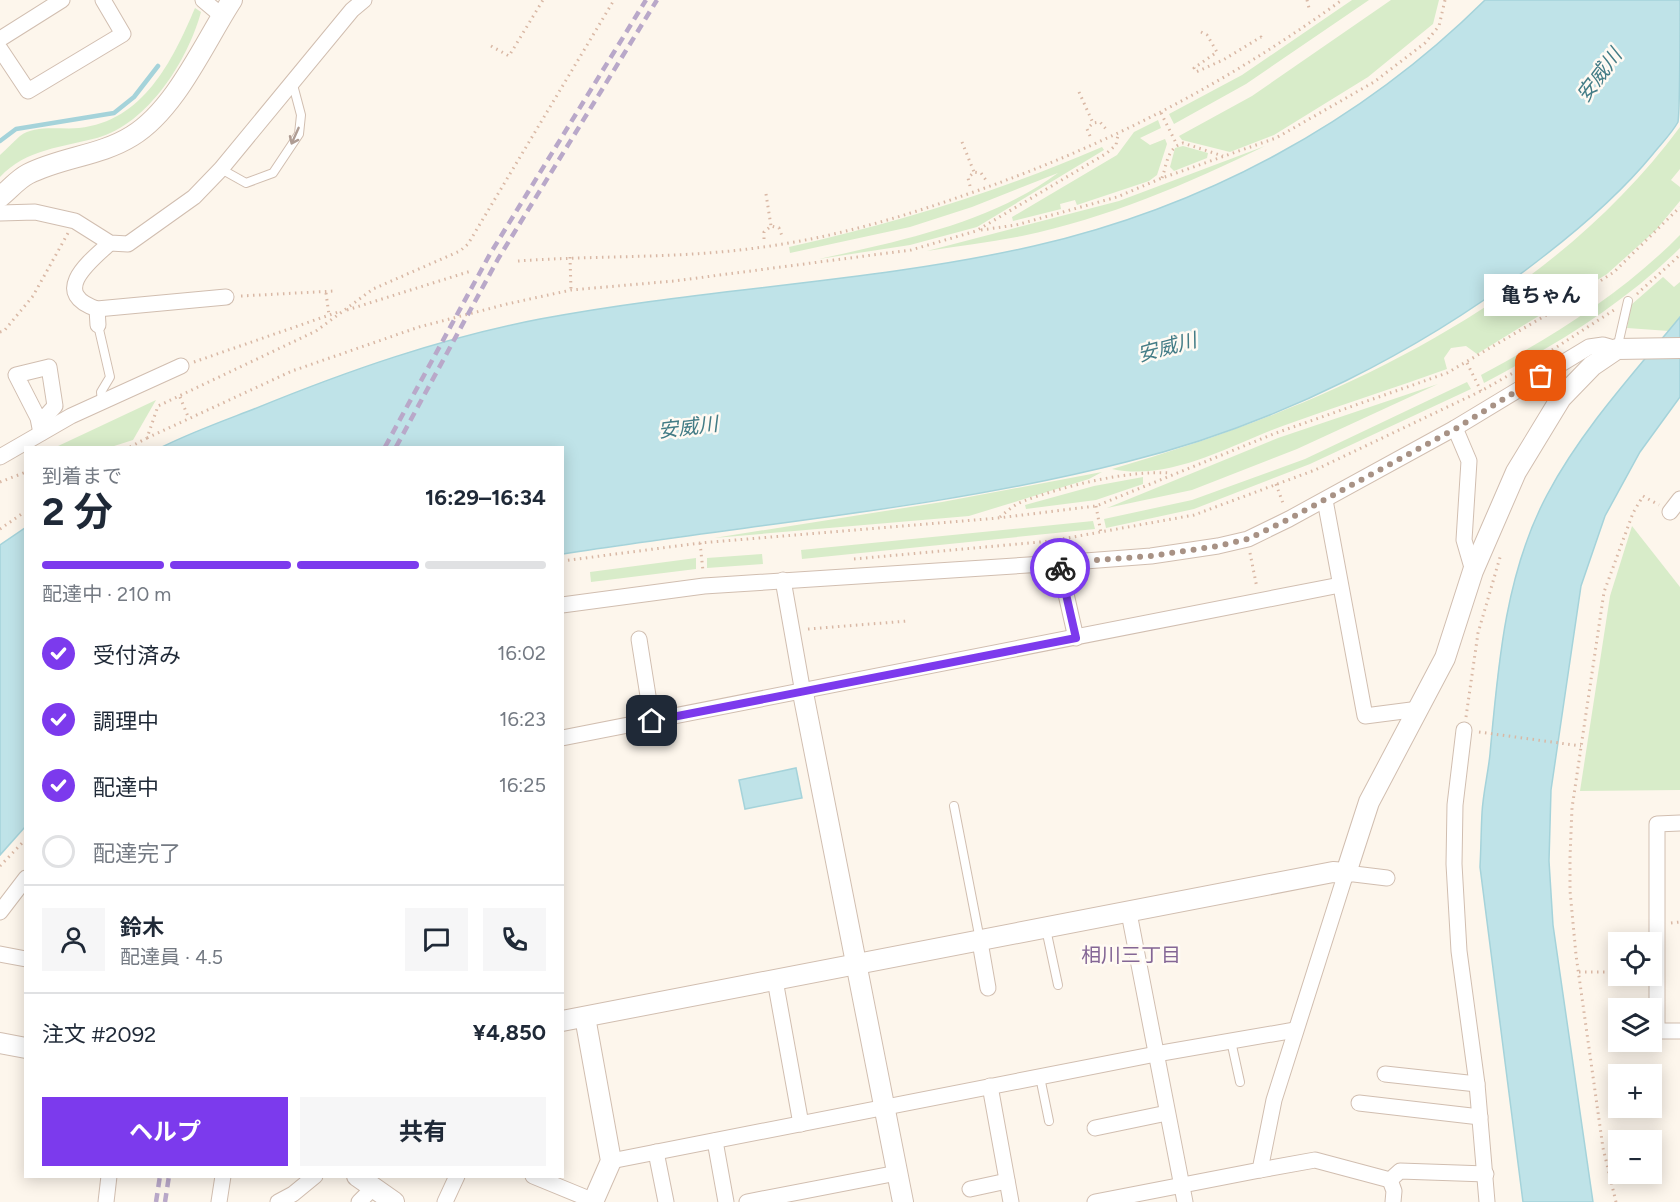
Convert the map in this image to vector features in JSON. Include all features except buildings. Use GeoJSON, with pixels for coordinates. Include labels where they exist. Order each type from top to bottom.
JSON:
{"type":"FeatureCollection","features":[{"type":"Feature","properties":{"kind":"street"},"geometry":{"type":"LineString","coordinates":[[0,39],[62,0]]}},
{"type":"Feature","properties":{"kind":"street"},"geometry":{"type":"LineString","coordinates":[[0,49],[4,68],[28,91],[123,34],[103,0]]}},
{"type":"Feature","properties":{"kind":"street"},"geometry":{"type":"LineString","coordinates":[[0,198],[26,175],[58,161],[99,151],[132,136],[160,111],[196,60],[227,8],[203,0]]}},
{"type":"Feature","properties":{"kind":"street"},"geometry":{"type":"LineString","coordinates":[[0,213],[35,212],[75,221],[110,243],[128,244],[194,197],[221,169],[291,80],[352,10],[364,0]]}},
{"type":"Feature","properties":{"kind":"street"},"geometry":{"type":"LineString","coordinates":[[110,243],[80,270],[75,283],[78,297],[85,305],[98,309],[226,297]]}},
{"type":"Feature","properties":{"kind":"street"},"geometry":{"type":"LineString","coordinates":[[98,309],[98,325]]}},
{"type":"Feature","properties":{"kind":"street"},"geometry":{"type":"LineString","coordinates":[[564,605],[704,586],[1151,556],[1218,546],[1248,539],[1325,500],[1455,429],[1589,347],[1603,345],[1617,349],[1642,350],[1680,348]]}},
{"type":"Feature","properties":{"kind":"street"},"geometry":{"type":"LineString","coordinates":[[1260,1170],[1274,1100],[1369,802],[1445,658],[1473,571],[1516,472],[1561,398],[1592,366],[1617,349]]}},
{"type":"Feature","properties":{"kind":"street"},"geometry":{"type":"LineString","coordinates":[[0,457],[39,426],[102,402],[181,366]]}},
{"type":"Feature","properties":{"kind":"street"},"geometry":{"type":"LineString","coordinates":[[1455,429],[1468,461],[1464,540],[1473,571]]}},
{"type":"Feature","properties":{"kind":"street"},"geometry":{"type":"LineString","coordinates":[[1670,512],[1680,499]]}},
{"type":"Feature","properties":{"kind":"street"},"geometry":{"type":"LineString","coordinates":[[1325,500],[1365,716],[1419,708]]}},
{"type":"Feature","properties":{"kind":"street"},"geometry":{"type":"LineString","coordinates":[[1059,563],[1076,638]]}},
{"type":"Feature","properties":{"kind":"street"},"geometry":{"type":"LineString","coordinates":[[783,580],[903,1202]]}},
{"type":"Feature","properties":{"kind":"street"},"geometry":{"type":"LineString","coordinates":[[564,738],[803,693],[1340,585]]}},
{"type":"Feature","properties":{"kind":"street"},"geometry":{"type":"LineString","coordinates":[[639,639],[652,721]]}},
{"type":"Feature","properties":{"kind":"street"},"geometry":{"type":"LineString","coordinates":[[1464,730],[1455,806],[1454,864],[1459,951],[1477,1084],[1487,1202]]}},
{"type":"Feature","properties":{"kind":"street"},"geometry":{"type":"LineString","coordinates":[[1680,823],[1657,824],[1657,1031],[1680,1031]]}},
{"type":"Feature","properties":{"kind":"street"},"geometry":{"type":"LineString","coordinates":[[564,1021],[857,966],[1333,872],[1387,878]]}},
{"type":"Feature","properties":{"kind":"street"},"geometry":{"type":"LineString","coordinates":[[0,912],[24,881]]}},
{"type":"Feature","properties":{"kind":"street"},"geometry":{"type":"LineString","coordinates":[[1129,913],[1185,1202]]}},
{"type":"Feature","properties":{"kind":"street"},"geometry":{"type":"LineString","coordinates":[[980,942],[988,988]]}},
{"type":"Feature","properties":{"kind":"street"},"geometry":{"type":"LineString","coordinates":[[0,954],[24,959]]}},
{"type":"Feature","properties":{"kind":"street"},"geometry":{"type":"LineString","coordinates":[[775,980],[801,1124]]}},
{"type":"Feature","properties":{"kind":"street"},"geometry":{"type":"LineString","coordinates":[[538,1178],[593,1202],[612,1161],[585,1017]]}},
{"type":"Feature","properties":{"kind":"street"},"geometry":{"type":"LineString","coordinates":[[612,1161],[1156,1054],[1296,1030]]}},
{"type":"Feature","properties":{"kind":"street"},"geometry":{"type":"LineString","coordinates":[[0,1043],[24,1048]]}},
{"type":"Feature","properties":{"kind":"street"},"geometry":{"type":"LineString","coordinates":[[1385,1074],[1477,1084]]}},
{"type":"Feature","properties":{"kind":"street"},"geometry":{"type":"LineString","coordinates":[[990,1086],[1011,1202]]}},
{"type":"Feature","properties":{"kind":"street"},"geometry":{"type":"LineString","coordinates":[[1359,1103],[1480,1117]]}},
{"type":"Feature","properties":{"kind":"street"},"geometry":{"type":"LineString","coordinates":[[1095,1128],[1167,1113]]}},
{"type":"Feature","properties":{"kind":"street"},"geometry":{"type":"LineString","coordinates":[[715,1141],[726,1202]]}},
{"type":"Feature","properties":{"kind":"street"},"geometry":{"type":"LineString","coordinates":[[657,1152],[666,1202]]}},
{"type":"Feature","properties":{"kind":"street"},"geometry":{"type":"LineString","coordinates":[[1095,1202],[1315,1160],[1390,1180]]}},
{"type":"Feature","properties":{"kind":"street"},"geometry":{"type":"LineString","coordinates":[[1390,1180],[1400,1171],[1486,1174]]}},
{"type":"Feature","properties":{"kind":"street"},"geometry":{"type":"LineString","coordinates":[[747,1202],[897,1173]]}},
{"type":"Feature","properties":{"kind":"street"},"geometry":{"type":"LineString","coordinates":[[106,1202],[109,1178]]}},
{"type":"Feature","properties":{"kind":"street"},"geometry":{"type":"LineString","coordinates":[[219,1202],[223,1178]]}},
{"type":"Feature","properties":{"kind":"street"},"geometry":{"type":"LineString","coordinates":[[278,1202],[293,1194],[313,1178]]}},
{"type":"Feature","properties":{"kind":"street"},"geometry":{"type":"LineString","coordinates":[[360,1178],[394,1202]]}},
{"type":"Feature","properties":{"kind":"street"},"geometry":{"type":"LineString","coordinates":[[445,1202],[456,1178]]}},
{"type":"Feature","properties":{"kind":"street"},"geometry":{"type":"LineString","coordinates":[[1390,1180],[1394,1191],[1393,1202]]}},
{"type":"Feature","properties":{"kind":"street"},"geometry":{"type":"LineString","coordinates":[[970,1189],[1007,1181]]}},
{"type":"Feature","properties":{"kind":"street"},"geometry":{"type":"LineString","coordinates":[[359,1202],[374,1187]]}},
{"type":"Feature","properties":{"kind":"lane"},"geometry":{"type":"LineString","coordinates":[[221,169],[246,183],[273,173],[299,134],[301,115],[291,80]]}},
{"type":"Feature","properties":{"kind":"lane"},"geometry":{"type":"LineString","coordinates":[[1617,349],[1628,301]]}},
{"type":"Feature","properties":{"kind":"lane"},"geometry":{"type":"LineString","coordinates":[[98,325],[110,377],[101,392],[102,402]]}},
{"type":"Feature","properties":{"kind":"lane"},"geometry":{"type":"LineString","coordinates":[[954,806],[980,942]]}},
{"type":"Feature","properties":{"kind":"lane"},"geometry":{"type":"LineString","coordinates":[[1046,929],[1058,985]]}},
{"type":"Feature","properties":{"kind":"lane"},"geometry":{"type":"LineString","coordinates":[[1231,1041],[1240,1082]]}},
{"type":"Feature","properties":{"kind":"lane"},"geometry":{"type":"LineString","coordinates":[[1040,1077],[1049,1121]]}},
{"type":"Feature","properties":{"kind":"path"},"geometry":{"type":"LineString","coordinates":[[491,46],[509,57],[543,0]]}},
{"type":"Feature","properties":{"kind":"path"},"geometry":{"type":"LineString","coordinates":[[147,438],[158,406],[316,331],[373,289],[460,251],[468,244],[614,0]]}},
{"type":"Feature","properties":{"kind":"path"},"geometry":{"type":"LineString","coordinates":[[1307,0],[1309,8]]}},
{"type":"Feature","properties":{"kind":"path"},"geometry":{"type":"LineString","coordinates":[[518,261],[570,257],[676,256],[764,247],[861,227],[1028,173],[1118,135],[1240,70],[1342,0]]}},
{"type":"Feature","properties":{"kind":"path"},"geometry":{"type":"LineString","coordinates":[[132,446],[292,370],[419,327],[571,290],[674,281],[911,250],[976,231],[1016,225],[1117,197],[1162,178],[1276,138],[1374,82],[1425,43],[1439,26],[1445,0]]}},
{"type":"Feature","properties":{"kind":"path"},"geometry":{"type":"LineString","coordinates":[[1201,32],[1207,35],[1216,52],[1194,68],[1196,72],[1223,60],[1261,37],[1264,41]]}},
{"type":"Feature","properties":{"kind":"path"},"geometry":{"type":"LineString","coordinates":[[1079,92],[1093,123]]}},
{"type":"Feature","properties":{"kind":"path"},"geometry":{"type":"LineString","coordinates":[[1161,113],[1177,145]]}},
{"type":"Feature","properties":{"kind":"path"},"geometry":{"type":"LineString","coordinates":[[1090,136],[1087,129],[1093,123],[1100,122],[1106,129]]}},
{"type":"Feature","properties":{"kind":"path"},"geometry":{"type":"LineString","coordinates":[[976,231],[1107,153],[1116,145],[1118,135]]}},
{"type":"Feature","properties":{"kind":"path"},"geometry":{"type":"LineString","coordinates":[[962,142],[974,172]]}},
{"type":"Feature","properties":{"kind":"path"},"geometry":{"type":"LineString","coordinates":[[1162,178],[1171,150],[1177,145],[1183,143],[1223,156]]}},
{"type":"Feature","properties":{"kind":"path"},"geometry":{"type":"LineString","coordinates":[[974,172],[981,173],[986,180]]}},
{"type":"Feature","properties":{"kind":"path"},"geometry":{"type":"LineString","coordinates":[[970,186],[968,178],[974,172]]}},
{"type":"Feature","properties":{"kind":"path"},"geometry":{"type":"LineString","coordinates":[[766,194],[771,226]]}},
{"type":"Feature","properties":{"kind":"path"},"geometry":{"type":"LineString","coordinates":[[564,561],[700,543],[999,518],[1096,506],[1276,433],[1448,373],[1614,272],[1680,207]]}},
{"type":"Feature","properties":{"kind":"path"},"geometry":{"type":"LineString","coordinates":[[0,333],[33,296],[75,221]]}},
{"type":"Feature","properties":{"kind":"path"},"geometry":{"type":"LineString","coordinates":[[771,226],[779,228],[782,236]]}},
{"type":"Feature","properties":{"kind":"path"},"geometry":{"type":"LineString","coordinates":[[764,239],[764,232],[771,226]]}},
{"type":"Feature","properties":{"kind":"path"},"geometry":{"type":"LineString","coordinates":[[1546,353],[1628,301],[1680,255]]}},
{"type":"Feature","properties":{"kind":"path"},"geometry":{"type":"LineString","coordinates":[[570,257],[571,290]]}},
{"type":"Feature","properties":{"kind":"path"},"geometry":{"type":"LineString","coordinates":[[181,366],[329,315],[471,271]]}},
{"type":"Feature","properties":{"kind":"path"},"geometry":{"type":"LineString","coordinates":[[226,297],[334,291]]}},
{"type":"Feature","properties":{"kind":"path"},"geometry":{"type":"LineString","coordinates":[[326,292],[329,315]]}},
{"type":"Feature","properties":{"kind":"path"},"geometry":{"type":"LineString","coordinates":[[1467,363],[1481,391]]}},
{"type":"Feature","properties":{"kind":"path"},"geometry":{"type":"LineString","coordinates":[[853,559],[1051,542],[1194,515],[1315,470],[1481,391],[1528,364]]}},
{"type":"Feature","properties":{"kind":"path"},"geometry":{"type":"LineString","coordinates":[[180,397],[189,419]]}},
{"type":"Feature","properties":{"kind":"path"},"geometry":{"type":"LineString","coordinates":[[999,518],[1022,502],[1093,482],[1155,472],[1175,474]]}},
{"type":"Feature","properties":{"kind":"path"},"geometry":{"type":"LineString","coordinates":[[0,482],[24,473]]}},
{"type":"Feature","properties":{"kind":"path"},"geometry":{"type":"LineString","coordinates":[[1276,484],[1289,519]]}},
{"type":"Feature","properties":{"kind":"path"},"geometry":{"type":"LineString","coordinates":[[1616,1202],[1603,1148],[1579,972],[1570,891],[1572,808],[1604,592],[1633,513],[1643,496],[1670,512]]}},
{"type":"Feature","properties":{"kind":"path"},"geometry":{"type":"LineString","coordinates":[[1096,506],[1101,534]]}},
{"type":"Feature","properties":{"kind":"path"},"geometry":{"type":"LineString","coordinates":[[0,529],[24,512]]}},
{"type":"Feature","properties":{"kind":"path"},"geometry":{"type":"LineString","coordinates":[[1248,539],[1260,601]]}},
{"type":"Feature","properties":{"kind":"path"},"geometry":{"type":"LineString","coordinates":[[700,543],[703,573],[714,572]]}},
{"type":"Feature","properties":{"kind":"path"},"geometry":{"type":"LineString","coordinates":[[1502,552],[1478,633],[1464,730],[1581,746]]}},
{"type":"Feature","properties":{"kind":"path"},"geometry":{"type":"LineString","coordinates":[[792,631],[908,621]]}},
{"type":"Feature","properties":{"kind":"path"},"geometry":{"type":"LineString","coordinates":[[0,866],[24,841]]}},
{"type":"Feature","properties":{"kind":"path"},"geometry":{"type":"LineString","coordinates":[[1579,972],[1608,972]]}},
{"type":"Feature","properties":{"kind":"green space"},"geometry":{"type":"Polygon","coordinates":[[[1352,0],[1369,0],[1246,84],[1174,124],[1169,114],[1242,75],[1352,0]]]}},
{"type":"Feature","properties":{"kind":"green space"},"geometry":{"type":"Polygon","coordinates":[[[1391,0],[1439,0],[1433,24],[1368,77],[1274,135],[1230,152],[1182,140],[1179,136],[1252,96],[1391,0]]]}},
{"type":"Feature","properties":{"kind":"green space"},"geometry":{"type":"Polygon","coordinates":[[[195,8],[201,12],[195,31],[176,69],[149,105],[133,119],[116,131],[97,138],[46,150],[21,160],[0,177],[0,155],[26,132],[41,129],[79,128],[101,123],[121,114],[138,101],[165,68],[195,8]]]}},
{"type":"Feature","properties":{"kind":"green space"},"geometry":{"type":"Polygon","coordinates":[[[1158,120],[1161,128],[1140,138],[1150,145],[1165,139],[1167,144],[1157,175],[1149,181],[1077,205],[1075,200],[1060,204],[1061,209],[1013,221],[1012,217],[1117,155],[1134,132],[1158,120]]]}},
{"type":"Feature","properties":{"kind":"green space"},"geometry":{"type":"Polygon","coordinates":[[[1680,127],[1680,169],[1671,180],[1680,187],[1680,201],[1656,230],[1607,274],[1477,354],[1466,346],[1451,348],[1444,358],[1447,369],[1291,423],[1181,465],[1135,472],[1112,469],[1192,444],[1271,415],[1349,382],[1425,343],[1497,299],[1564,249],[1626,191],[1680,127]]]}},
{"type":"Feature","properties":{"kind":"green space"},"geometry":{"type":"Polygon","coordinates":[[[1183,146],[1208,153],[1207,158],[1174,171],[1170,167],[1175,148],[1183,146]]]}},
{"type":"Feature","properties":{"kind":"green space"},"geometry":{"type":"Polygon","coordinates":[[[1265,146],[1177,186],[1085,220],[1022,236],[927,251],[1119,201],[1265,146]]]}},
{"type":"Feature","properties":{"kind":"green space"},"geometry":{"type":"Polygon","coordinates":[[[1102,147],[1104,150],[977,227],[910,245],[819,259],[912,237],[974,217],[1032,190],[1058,173],[972,207],[910,227],[790,253],[789,247],[909,216],[987,192],[1102,147]]]}},
{"type":"Feature","properties":{"kind":"green space"},"geometry":{"type":"Polygon","coordinates":[[[1680,235],[1680,248],[1636,288],[1562,339],[1484,383],[1481,375],[1560,329],[1611,295],[1680,235]]]}},
{"type":"Feature","properties":{"kind":"green space"},"geometry":{"type":"Polygon","coordinates":[[[1663,277],[1674,287],[1680,282],[1680,317],[1669,331],[1627,328],[1631,305],[1663,277]]]}},
{"type":"Feature","properties":{"kind":"green space"},"geometry":{"type":"Polygon","coordinates":[[[1467,382],[1471,389],[1310,464],[1194,509],[1106,528],[1104,519],[1192,500],[1305,459],[1467,382]]]}},
{"type":"Feature","properties":{"kind":"green space"},"geometry":{"type":"Polygon","coordinates":[[[1438,384],[1297,449],[1192,490],[1107,508],[1278,438],[1438,384]]]}},
{"type":"Feature","properties":{"kind":"green space"},"geometry":{"type":"Polygon","coordinates":[[[156,400],[133,440],[114,446],[58,446],[156,400]]]}},
{"type":"Feature","properties":{"kind":"green space"},"geometry":{"type":"Polygon","coordinates":[[[1102,472],[1089,479],[969,516],[714,538],[942,502],[1102,472]]]}},
{"type":"Feature","properties":{"kind":"green space"},"geometry":{"type":"Polygon","coordinates":[[[1143,477],[1143,484],[1096,500],[1026,509],[1025,505],[1094,486],[1143,477]]]}},
{"type":"Feature","properties":{"kind":"green space"},"geometry":{"type":"Polygon","coordinates":[[[1093,521],[1095,529],[802,559],[801,550],[1093,521]]]}},
{"type":"Feature","properties":{"kind":"green space"},"geometry":{"type":"Polygon","coordinates":[[[1632,526],[1680,587],[1680,790],[1580,791],[1610,596],[1632,526]]]}},
{"type":"Feature","properties":{"kind":"green space"},"geometry":{"type":"Polygon","coordinates":[[[762,554],[763,564],[707,568],[707,558],[762,554]]]}},
{"type":"Feature","properties":{"kind":"green space"},"geometry":{"type":"Polygon","coordinates":[[[696,558],[696,569],[591,582],[590,572],[696,558]]]}},
{"type":"Feature","properties":{"kind":"water","name":"安威川"},"geometry":{"type":"Polygon","coordinates":[[[1485,0],[1680,0],[1678,122],[1628,182],[1588,220],[1497,291],[1449,323],[1346,381],[1292,406],[1238,428],[1182,446],[1126,462],[987,492],[564,554],[564,446],[164,446],[359,369],[431,346],[503,327],[601,308],[911,269],[1034,246],[1097,229],[1159,208],[1219,183],[1277,154],[1333,122],[1386,85],[1437,44],[1485,0]]]}},
{"type":"Feature","properties":{"kind":"water"},"geometry":{"type":"Polygon","coordinates":[[[1680,317],[1680,397],[1640,452],[1605,516],[1581,586],[1551,790],[1549,861],[1553,925],[1593,1202],[1523,1202],[1480,867],[1483,806],[1500,654],[1522,556],[1547,495],[1592,425],[1680,317]]]}},
{"type":"Feature","properties":{"kind":"water"},"geometry":{"type":"Polygon","coordinates":[[[24,529],[24,828],[0,855],[0,545],[24,529]]]}},
{"type":"Feature","properties":{"kind":"water"},"geometry":{"type":"Polygon","coordinates":[[[796,768],[802,798],[745,809],[739,780],[796,768]]]}},
{"type":"Feature","properties":{"kind":"waterway"},"geometry":{"type":"LineString","coordinates":[[0,141],[16,129],[114,113],[134,97],[158,66]]}},
{"type":"Feature","properties":{"kind":"railway"},"geometry":{"type":"LineString","coordinates":[[386,446],[490,254],[646,0]]}},
{"type":"Feature","properties":{"kind":"railway"},"geometry":{"type":"LineString","coordinates":[[397,446],[498,259],[657,0]]}},
{"type":"Feature","properties":{"kind":"railway"},"geometry":{"type":"LineString","coordinates":[[156,1202],[160,1178]]}},
{"type":"Feature","properties":{"kind":"railway"},"geometry":{"type":"LineString","coordinates":[[165,1202],[169,1178]]}},
{"type":"Feature","properties":{"kind":"way so far"},"geometry":{"type":"LineString","coordinates":[[1060,568],[1059,563],[1151,556],[1248,539],[1455,429],[1541,376]]}},
{"type":"Feature","properties":{"kind":"place","name":"亀ちゃん"},"geometry":{"type":"Point","coordinates":[1541,376]}},
{"type":"Feature","properties":{"kind":"district","name":"相川三丁目"},"geometry":{"type":"Point","coordinates":[1131,955]}},
{"type":"Feature","properties":{"kind":"route"},"geometry":{"type":"LineString","coordinates":[[652,721],[1076,638],[1060,568]]}}]}
